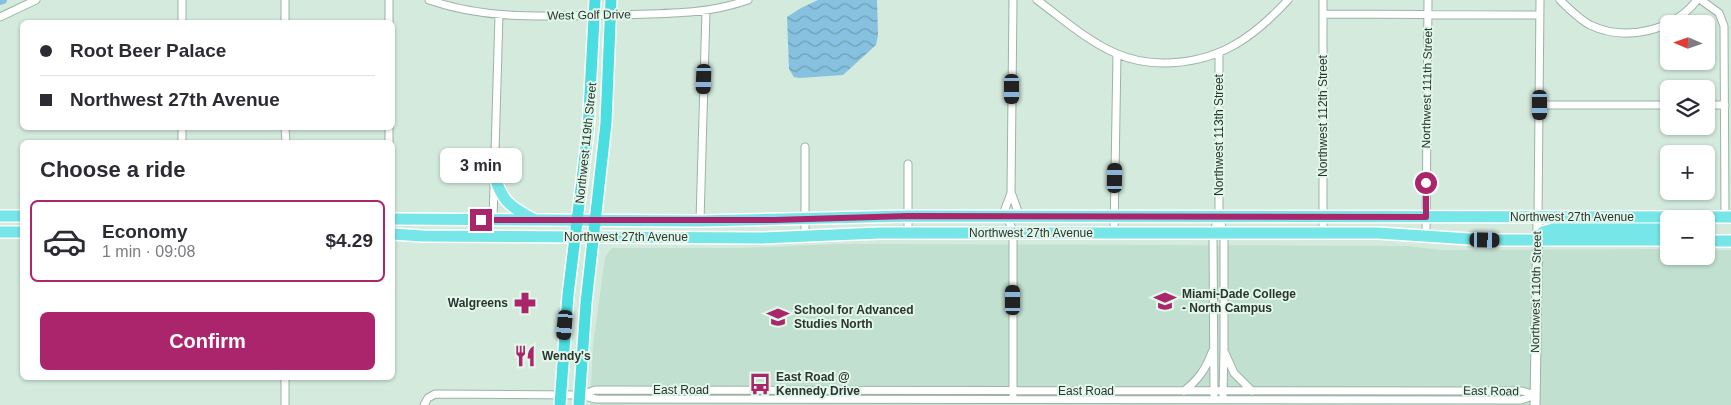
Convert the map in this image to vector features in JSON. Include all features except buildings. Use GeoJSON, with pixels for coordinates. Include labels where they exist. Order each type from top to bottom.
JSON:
{"type":"FeatureCollection","features":[{"type":"Feature","properties":{"kind":"highway","name":"Northwest 119th Street"},"geometry":{"type":"LineString","coordinates":[[560,400],[568,295],[588,131],[595,0]]}},
{"type":"Feature","properties":{"kind":"highway","name":"Northwest 119th Street"},"geometry":{"type":"LineString","coordinates":[[580,400],[586,303],[607,106],[611,0]]}},
{"type":"Feature","properties":{"kind":"main road"},"geometry":{"type":"LineString","coordinates":[[494,174],[498,189],[503,198],[512,208],[534,220]]}},
{"type":"Feature","properties":{"kind":"main road"},"geometry":{"type":"LineString","coordinates":[[0,216],[20,216]]}},
{"type":"Feature","properties":{"kind":"main road","name":"Northwest 27th Avenue"},"geometry":{"type":"LineString","coordinates":[[395,219],[700,221],[908,216],[1719,218]]}},
{"type":"Feature","properties":{"kind":"main road"},"geometry":{"type":"LineString","coordinates":[[1537,240],[1543,232],[1553,229],[1660,229]]}},
{"type":"Feature","properties":{"kind":"main road"},"geometry":{"type":"LineString","coordinates":[[0,232],[20,232]]}},
{"type":"Feature","properties":{"kind":"main road","name":"Northwest 27th Avenue"},"geometry":{"type":"LineString","coordinates":[[395,233],[575,237],[761,238],[908,233],[1378,233],[1485,240],[1660,240]]}},
{"type":"Feature","properties":{"kind":"main road"},"geometry":{"type":"LineString","coordinates":[[1715,240],[1731,240]]}},
{"type":"Feature","properties":{"kind":"street"},"geometry":{"type":"LineString","coordinates":[[0,16],[36,0]]}},
{"type":"Feature","properties":{"kind":"street"},"geometry":{"type":"LineString","coordinates":[[182,0],[182,20]]}},
{"type":"Feature","properties":{"kind":"street"},"geometry":{"type":"LineString","coordinates":[[285,0],[285,20]]}},
{"type":"Feature","properties":{"kind":"street"},"geometry":{"type":"LineString","coordinates":[[389,0],[389,20]]}},
{"type":"Feature","properties":{"kind":"street","name":"West Golf Drive"},"geometry":{"type":"LineString","coordinates":[[429,0],[464,10],[499,15],[666,14],[706,11],[748,0]]}},
{"type":"Feature","properties":{"kind":"street"},"geometry":{"type":"LineString","coordinates":[[1012,0],[1011,192],[1002,217],[1011,224],[1013,234],[1013,399]]}},
{"type":"Feature","properties":{"kind":"street"},"geometry":{"type":"LineString","coordinates":[[1037,0],[1079,32],[1117,54],[1146,62],[1172,63],[1199,60],[1219,53],[1248,36],[1288,0]]}},
{"type":"Feature","properties":{"kind":"street","name":"Northwest 112th Street"},"geometry":{"type":"LineString","coordinates":[[1323,0],[1323,233]]}},
{"type":"Feature","properties":{"kind":"street","name":"Northwest 111th Street"},"geometry":{"type":"LineString","coordinates":[[1426,235],[1428,0]]}},
{"type":"Feature","properties":{"kind":"street","name":"Northwest 110th Street"},"geometry":{"type":"LineString","coordinates":[[1535,405],[1540,0]]}},
{"type":"Feature","properties":{"kind":"street"},"geometry":{"type":"LineString","coordinates":[[1560,0],[1579,18],[1592,26],[1615,32],[1631,33],[1663,26],[1681,15],[1697,0]]}},
{"type":"Feature","properties":{"kind":"street"},"geometry":{"type":"LineString","coordinates":[[1701,0],[1725,17],[1725,105],[1719,218]]}},
{"type":"Feature","properties":{"kind":"street"},"geometry":{"type":"LineString","coordinates":[[700,221],[706,11]]}},
{"type":"Feature","properties":{"kind":"street"},"geometry":{"type":"LineString","coordinates":[[1323,14],[1428,16],[1539,15]]}},
{"type":"Feature","properties":{"kind":"street"},"geometry":{"type":"LineString","coordinates":[[493,220],[499,15]]}},
{"type":"Feature","properties":{"kind":"street","name":"Northwest 113th Street"},"geometry":{"type":"LineString","coordinates":[[1219,53],[1219,233],[1224,349],[1223,399]]}},
{"type":"Feature","properties":{"kind":"street"},"geometry":{"type":"LineString","coordinates":[[1114,233],[1117,54]]}},
{"type":"Feature","properties":{"kind":"street"},"geometry":{"type":"LineString","coordinates":[[1540,105],[1660,105]]}},
{"type":"Feature","properties":{"kind":"street"},"geometry":{"type":"LineString","coordinates":[[1715,105],[1725,105]]}},
{"type":"Feature","properties":{"kind":"street"},"geometry":{"type":"LineString","coordinates":[[804,147],[805,236]]}},
{"type":"Feature","properties":{"kind":"street"},"geometry":{"type":"LineString","coordinates":[[908,164],[908,233]]}},
{"type":"Feature","properties":{"kind":"street"},"geometry":{"type":"LineString","coordinates":[[1011,192],[1020,217]]}},
{"type":"Feature","properties":{"kind":"street","name":"Northwest 113th Street"},"geometry":{"type":"LineString","coordinates":[[1214,400],[1213,350],[1219,233]]}},
{"type":"Feature","properties":{"kind":"street"},"geometry":{"type":"LineString","coordinates":[[1224,349],[1232,369],[1252,391]]}},
{"type":"Feature","properties":{"kind":"street"},"geometry":{"type":"LineString","coordinates":[[1183,391],[1195,382],[1203,372],[1213,350]]}},
{"type":"Feature","properties":{"kind":"street"},"geometry":{"type":"LineString","coordinates":[[285,380],[285,405]]}},
{"type":"Feature","properties":{"kind":"street","name":"East Road"},"geometry":{"type":"LineString","coordinates":[[580,400],[595,390],[1522,391],[1535,395]]}},
{"type":"Feature","properties":{"kind":"street"},"geometry":{"type":"LineString","coordinates":[[744,390],[744,402]]}},
{"type":"Feature","properties":{"kind":"street"},"geometry":{"type":"LineString","coordinates":[[753,390],[753,402]]}},
{"type":"Feature","properties":{"kind":"street","name":"East Road"},"geometry":{"type":"LineString","coordinates":[[424,405],[428,398],[435,394],[560,400],[744,402],[1013,399],[1521,400],[1535,395]]}},
{"type":"Feature","properties":{"kind":"shaded area","name":"Miami-Dade College - North Campus"},"geometry":{"type":"Polygon","coordinates":[[[842,244],[1407,246],[1442,250],[1660,249],[1660,265],[1715,265],[1715,250],[1731,250],[1731,405],[590,405],[593,346],[605,257],[612,248],[740,248],[842,244]]]}},
{"type":"Feature","properties":{"kind":"water"},"geometry":{"type":"Polygon","coordinates":[[[818,0],[877,0],[878,35],[876,45],[843,75],[794,77],[789,69],[787,17],[818,0]]]}},
{"type":"Feature","properties":{"kind":"place","name":"Miami-Dade College - North Campus"},"geometry":{"type":"Point","coordinates":[1165,301]}},
{"type":"Feature","properties":{"kind":"place","name":"Walgreens"},"geometry":{"type":"Point","coordinates":[525,303]}},
{"type":"Feature","properties":{"kind":"place","name":"School for Advanced Studies North"},"geometry":{"type":"Point","coordinates":[778,317]}},
{"type":"Feature","properties":{"kind":"place","name":"Wendy's"},"geometry":{"type":"Point","coordinates":[525,356]}},
{"type":"Feature","properties":{"kind":"place","name":"East Road @ Kennedy Drive"},"geometry":{"type":"Point","coordinates":[760,384]}},
{"type":"Feature","properties":{"kind":"route"},"geometry":{"type":"LineString","coordinates":[[481,220],[700,221],[908,216],[1426,217],[1426,183]]}}]}
